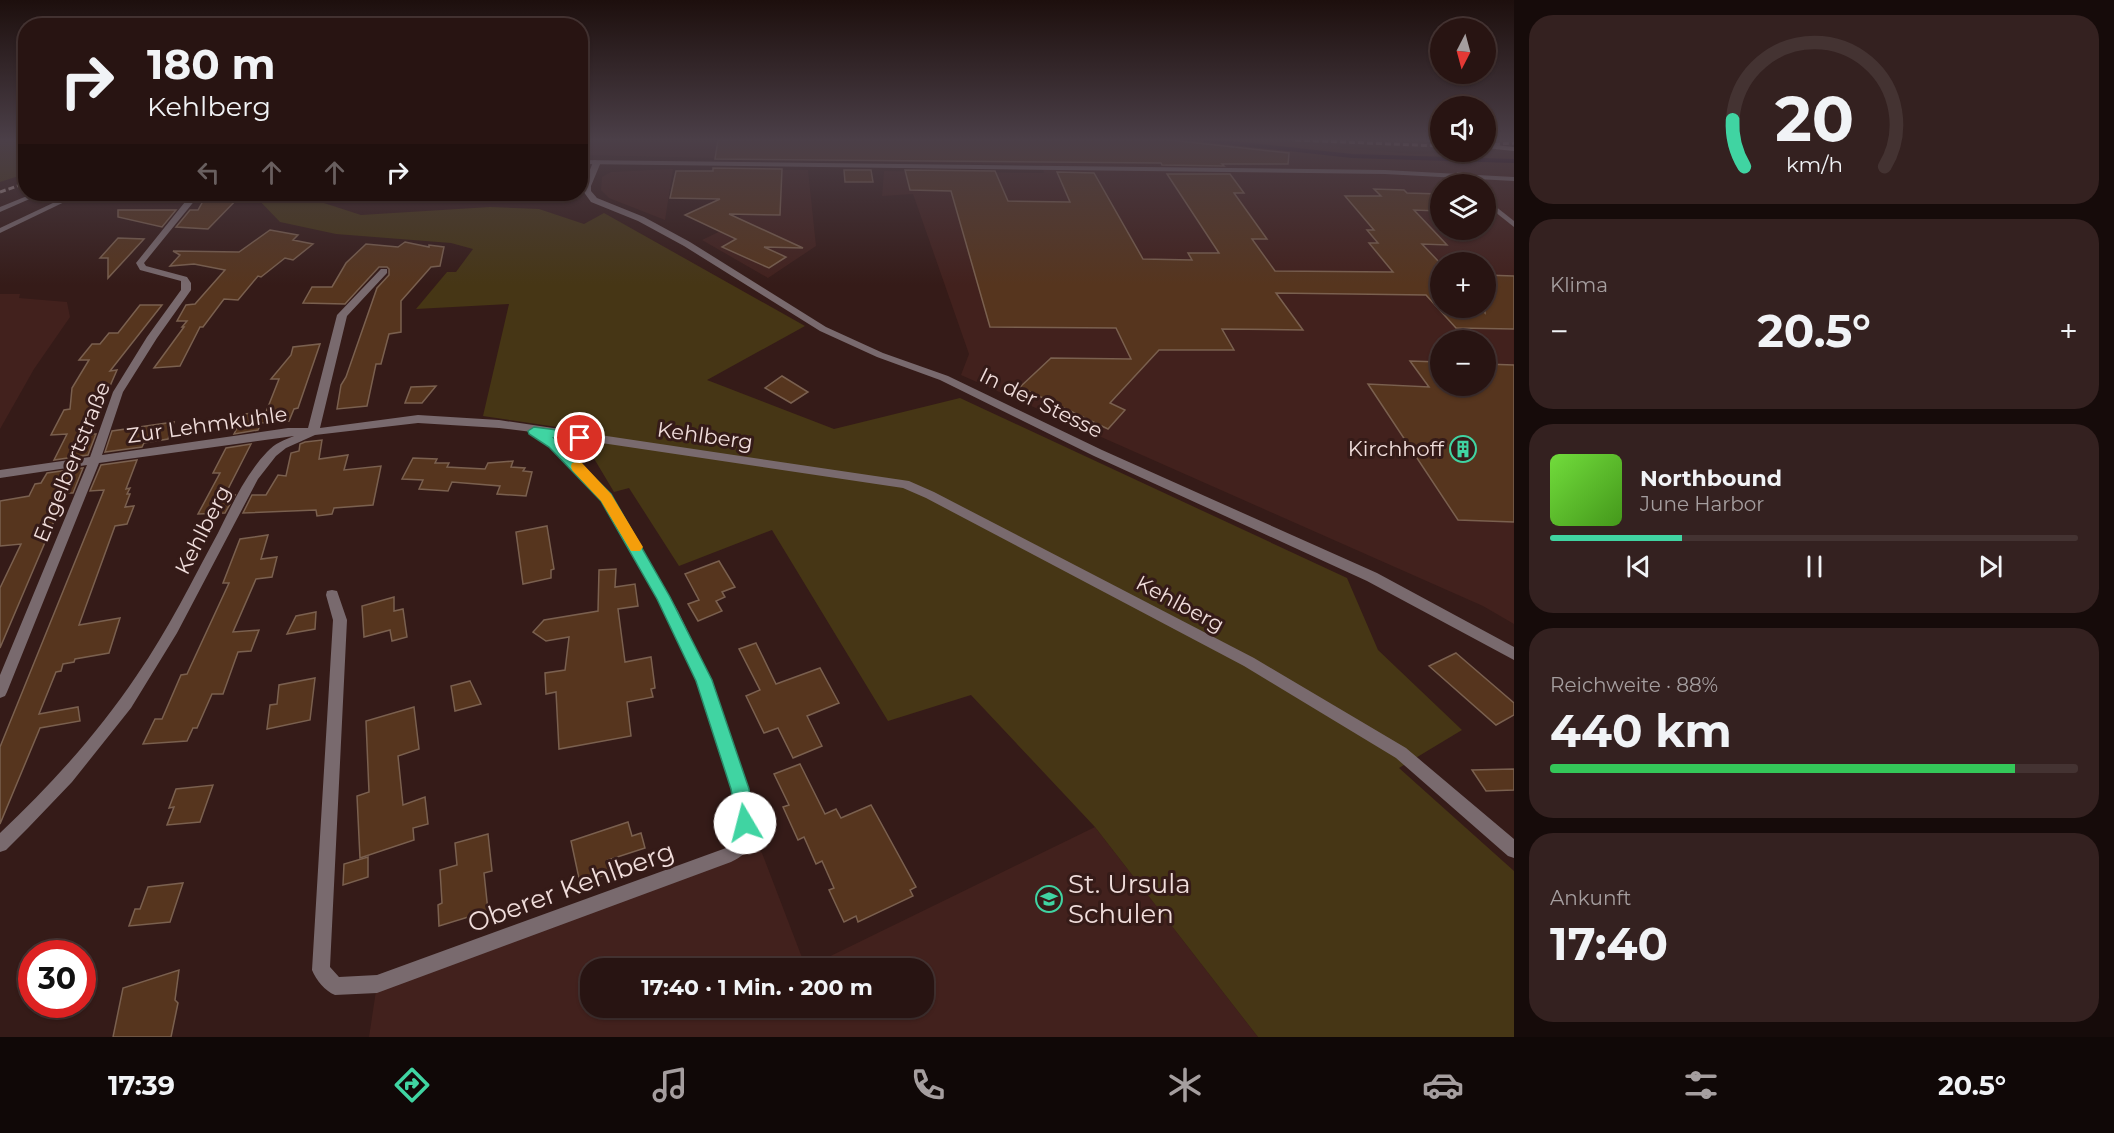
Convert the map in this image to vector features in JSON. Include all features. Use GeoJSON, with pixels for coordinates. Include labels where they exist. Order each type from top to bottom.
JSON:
{"type":"FeatureCollection","features":[{"type":"Feature","properties":{"kind":"street","name":"In der Stesse"},"geometry":{"type":"LineString","coordinates":[[588,192],[594,200],[641,219],[687,243],[823,329],[880,355],[944,378],[1098,453],[1372,577],[1514,654]]}},
{"type":"Feature","properties":{"kind":"street"},"geometry":{"type":"LineString","coordinates":[[0,210],[21,201]]}},
{"type":"Feature","properties":{"kind":"street"},"geometry":{"type":"LineString","coordinates":[[0,231],[62,201]]}},
{"type":"Feature","properties":{"kind":"street","name":"Engelbertstraße"},"geometry":{"type":"LineString","coordinates":[[0,692],[95,460],[118,392],[152,337],[186,290],[187,283],[184,279],[142,268],[140,262],[191,201]]}},
{"type":"Feature","properties":{"kind":"street"},"geometry":{"type":"LineString","coordinates":[[1496,209],[1514,225]]}},
{"type":"Feature","properties":{"kind":"street"},"geometry":{"type":"LineString","coordinates":[[313,432],[342,315],[384,271]]}},
{"type":"Feature","properties":{"kind":"street","name":"Kehlberg"},"geometry":{"type":"LineString","coordinates":[[0,844],[26,820],[98,742],[159,653],[253,477],[263,463],[282,445],[313,432],[418,419],[461,420],[905,484],[1249,662],[1391,747],[1514,850]]}},
{"type":"Feature","properties":{"kind":"street","name":"Oberer Kehlberg"},"geometry":{"type":"LineString","coordinates":[[332,595],[339,620],[321,970],[335,986],[377,984],[731,854],[747,840],[740,789],[704,680],[663,597],[606,498],[554,444],[534,431]]}},
{"type":"Feature","properties":{"kind":"street","name":"Zur Lehmkuhle"},"geometry":{"type":"LineString","coordinates":[[0,474],[288,432],[313,432]]}},
{"type":"Feature","properties":{"kind":"shaded area"},"geometry":{"type":"Polygon","coordinates":[[[670,188],[665,220],[609,198],[601,190],[670,188]]]}},
{"type":"Feature","properties":{"kind":"shaded area"},"geometry":{"type":"Polygon","coordinates":[[[745,188],[810,188],[816,246],[768,278],[702,240],[739,222],[745,188]]]}},
{"type":"Feature","properties":{"kind":"shaded area"},"geometry":{"type":"Polygon","coordinates":[[[883,188],[1430,188],[1430,240],[1496,240],[1496,188],[1514,188],[1514,624],[1483,606],[961,375],[969,354],[913,194],[882,196],[883,188]]]}},
{"type":"Feature","properties":{"kind":"shaded area"},"geometry":{"type":"Polygon","coordinates":[[[260,201],[318,201],[361,215],[490,207],[539,209],[584,224],[604,213],[805,326],[707,380],[834,429],[960,398],[1347,578],[1378,650],[1462,730],[1399,768],[1514,871],[1514,1037],[1258,1037],[1095,827],[971,695],[888,721],[772,530],[679,566],[629,488],[614,492],[577,430],[483,416],[509,304],[416,309],[447,272],[456,272],[473,249],[451,243],[336,234],[280,222],[260,201]]]}},
{"type":"Feature","properties":{"kind":"shaded area"},"geometry":{"type":"Polygon","coordinates":[[[0,294],[20,294],[19,298],[67,302],[70,317],[34,369],[0,429],[0,294]]]}},
{"type":"Feature","properties":{"kind":"shaded area","name":"St. Ursula Schulen"},"geometry":{"type":"Polygon","coordinates":[[[1095,827],[1258,1037],[369,1037],[377,984],[747,840],[762,853],[802,958],[580,958],[580,1018],[934,1018],[934,958],[826,958],[1095,827]]]}},
{"type":"Feature","properties":{"kind":"building"},"geometry":{"type":"Polygon","coordinates":[[[672,188],[781,188],[780,215],[729,214],[803,248],[764,247],[786,257],[769,268],[722,247],[736,239],[685,215],[720,199],[670,198],[672,188]]]}},
{"type":"Feature","properties":{"kind":"building"},"geometry":{"type":"Polygon","coordinates":[[[910,188],[1003,188],[1008,201],[1070,202],[1064,188],[1103,188],[1143,259],[1192,260],[1188,253],[1219,253],[1176,188],[1241,188],[1244,193],[1234,193],[1267,239],[1252,239],[1275,271],[1393,272],[1369,243],[1378,243],[1367,230],[1374,230],[1345,196],[1381,196],[1374,189],[1404,190],[1407,193],[1430,194],[1430,211],[1414,210],[1430,227],[1430,240],[1442,240],[1447,245],[1422,244],[1430,252],[1430,299],[1426,295],[1276,293],[1303,330],[1222,329],[1234,350],[1159,350],[1110,403],[1125,410],[1108,429],[1020,387],[1051,358],[1131,359],[1116,328],[990,327],[951,191],[910,188]]]}},
{"type":"Feature","properties":{"kind":"building"},"geometry":{"type":"Polygon","coordinates":[[[203,201],[235,201],[208,229],[176,227],[190,210],[198,210],[203,201]]]}},
{"type":"Feature","properties":{"kind":"building"},"geometry":{"type":"Polygon","coordinates":[[[118,210],[176,210],[162,227],[118,217],[118,210]]]}},
{"type":"Feature","properties":{"kind":"building"},"geometry":{"type":"Polygon","coordinates":[[[270,230],[298,235],[293,240],[313,244],[293,260],[285,258],[261,277],[258,276],[238,300],[224,299],[203,327],[200,327],[180,366],[154,368],[184,327],[182,327],[187,321],[177,321],[186,305],[195,304],[225,270],[194,264],[170,266],[180,255],[173,251],[239,252],[270,230]]]}},
{"type":"Feature","properties":{"kind":"building"},"geometry":{"type":"Polygon","coordinates":[[[118,238],[144,239],[108,278],[108,258],[100,258],[118,238]]]}},
{"type":"Feature","properties":{"kind":"building"},"geometry":{"type":"Polygon","coordinates":[[[405,242],[429,247],[429,245],[444,247],[440,266],[431,267],[401,301],[401,332],[389,334],[381,364],[376,364],[367,406],[337,409],[341,385],[346,377],[377,288],[389,275],[389,269],[379,267],[345,304],[303,303],[312,287],[332,287],[346,263],[366,244],[398,247],[405,242]]]}},
{"type":"Feature","properties":{"kind":"building"},"geometry":{"type":"Polygon","coordinates":[[[1496,275],[1514,276],[1514,329],[1456,328],[1447,318],[1496,318],[1496,275]]]}},
{"type":"Feature","properties":{"kind":"building"},"geometry":{"type":"Polygon","coordinates":[[[140,305],[162,305],[110,371],[117,370],[90,432],[94,431],[93,434],[96,434],[88,455],[54,460],[67,434],[51,435],[64,410],[70,409],[72,388],[89,360],[79,360],[92,344],[100,344],[109,333],[118,333],[140,305]]]}},
{"type":"Feature","properties":{"kind":"building"},"geometry":{"type":"Polygon","coordinates":[[[320,344],[298,408],[294,409],[289,421],[261,423],[258,430],[234,434],[244,414],[266,412],[279,379],[271,379],[291,355],[293,347],[320,344]]]}},
{"type":"Feature","properties":{"kind":"building","name":"Kirchhoff"},"geometry":{"type":"Polygon","coordinates":[[[1410,361],[1430,362],[1430,396],[1496,396],[1496,364],[1514,365],[1514,522],[1458,520],[1368,384],[1429,387],[1410,361]]]}},
{"type":"Feature","properties":{"kind":"building"},"geometry":{"type":"Polygon","coordinates":[[[782,376],[808,392],[791,403],[765,388],[782,376]]]}},
{"type":"Feature","properties":{"kind":"building"},"geometry":{"type":"Polygon","coordinates":[[[436,386],[422,403],[405,403],[411,387],[436,386]]]}},
{"type":"Feature","properties":{"kind":"building"},"geometry":{"type":"Polygon","coordinates":[[[174,422],[168,439],[144,443],[142,447],[105,452],[112,431],[174,422]]]}},
{"type":"Feature","properties":{"kind":"building"},"geometry":{"type":"Polygon","coordinates":[[[322,440],[319,459],[348,455],[344,470],[381,466],[373,505],[334,508],[332,514],[317,516],[316,510],[243,513],[252,495],[266,495],[278,475],[286,476],[291,453],[299,451],[300,444],[322,440]]]}},
{"type":"Feature","properties":{"kind":"building"},"geometry":{"type":"Polygon","coordinates":[[[251,444],[225,495],[235,495],[225,513],[198,514],[220,473],[213,473],[226,448],[251,444]]]}},
{"type":"Feature","properties":{"kind":"building"},"geometry":{"type":"Polygon","coordinates":[[[413,458],[437,459],[435,463],[449,463],[447,467],[485,469],[488,463],[513,461],[511,467],[525,468],[523,471],[532,472],[526,496],[497,494],[500,486],[452,482],[448,491],[419,489],[423,480],[402,479],[413,458]]]}},
{"type":"Feature","properties":{"kind":"building"},"geometry":{"type":"Polygon","coordinates":[[[137,460],[126,489],[130,488],[127,494],[130,494],[125,507],[134,506],[127,524],[115,526],[79,625],[120,618],[109,653],[75,659],[74,662],[63,664],[61,671],[56,672],[39,714],[78,707],[80,721],[40,728],[0,824],[0,747],[104,490],[90,491],[101,465],[137,460]]]}},
{"type":"Feature","properties":{"kind":"building"},"geometry":{"type":"Polygon","coordinates":[[[83,468],[73,493],[66,493],[0,648],[0,588],[21,544],[0,546],[0,501],[29,496],[35,484],[41,483],[47,473],[83,468]]]}},
{"type":"Feature","properties":{"kind":"building"},"geometry":{"type":"Polygon","coordinates":[[[547,526],[554,569],[551,570],[551,578],[523,584],[516,532],[547,526]]]}},
{"type":"Feature","properties":{"kind":"building"},"geometry":{"type":"Polygon","coordinates":[[[268,535],[261,559],[277,557],[272,577],[256,579],[233,632],[259,630],[251,651],[238,652],[223,694],[212,694],[197,728],[193,728],[187,741],[143,744],[155,719],[162,719],[181,675],[187,674],[229,583],[223,583],[240,539],[268,535]]]}},
{"type":"Feature","properties":{"kind":"building"},"geometry":{"type":"Polygon","coordinates":[[[719,561],[735,587],[722,592],[725,597],[716,601],[722,611],[698,621],[688,604],[699,600],[685,574],[719,561]]]}},
{"type":"Feature","properties":{"kind":"building"},"geometry":{"type":"Polygon","coordinates":[[[616,569],[615,587],[635,584],[638,606],[618,609],[625,662],[651,657],[655,688],[651,689],[653,697],[627,702],[631,736],[559,749],[556,692],[546,694],[545,673],[565,670],[569,637],[546,641],[533,632],[544,620],[598,611],[599,570],[616,569]]]}},
{"type":"Feature","properties":{"kind":"building"},"geometry":{"type":"Polygon","coordinates":[[[394,597],[394,611],[403,609],[407,637],[392,641],[390,630],[364,637],[362,606],[394,597]]]}},
{"type":"Feature","properties":{"kind":"building"},"geometry":{"type":"Polygon","coordinates":[[[316,612],[315,629],[287,634],[296,616],[316,612]]]}},
{"type":"Feature","properties":{"kind":"building"},"geometry":{"type":"Polygon","coordinates":[[[756,643],[776,684],[820,668],[839,703],[807,716],[822,746],[793,758],[778,728],[764,733],[746,696],[760,690],[739,649],[756,643]]]}},
{"type":"Feature","properties":{"kind":"building"},"geometry":{"type":"Polygon","coordinates":[[[1456,653],[1514,703],[1514,715],[1496,725],[1429,666],[1456,653]]]}},
{"type":"Feature","properties":{"kind":"building"},"geometry":{"type":"Polygon","coordinates":[[[315,678],[310,720],[267,729],[270,705],[277,704],[279,685],[315,678]]]}},
{"type":"Feature","properties":{"kind":"building"},"geometry":{"type":"Polygon","coordinates":[[[470,681],[481,704],[455,711],[451,686],[470,681]]]}},
{"type":"Feature","properties":{"kind":"building"},"geometry":{"type":"Polygon","coordinates":[[[414,707],[419,749],[398,756],[403,805],[425,797],[428,824],[413,828],[414,840],[360,858],[357,796],[369,792],[366,721],[414,707]]]}},
{"type":"Feature","properties":{"kind":"building"},"geometry":{"type":"Polygon","coordinates":[[[800,764],[825,814],[836,809],[841,818],[871,805],[916,887],[910,890],[913,896],[858,922],[856,916],[844,922],[829,890],[834,888],[822,861],[816,864],[804,837],[798,840],[783,807],[789,805],[774,774],[800,764]]]}},
{"type":"Feature","properties":{"kind":"building"},"geometry":{"type":"Polygon","coordinates":[[[1514,769],[1514,790],[1486,791],[1472,770],[1514,769]]]}},
{"type":"Feature","properties":{"kind":"building"},"geometry":{"type":"Polygon","coordinates":[[[213,785],[200,822],[167,825],[174,807],[169,808],[176,789],[213,785]]]}},
{"type":"Feature","properties":{"kind":"building"},"geometry":{"type":"Polygon","coordinates":[[[628,822],[632,836],[641,833],[645,848],[608,860],[611,873],[580,883],[571,841],[628,822]]]}},
{"type":"Feature","properties":{"kind":"building"},"geometry":{"type":"Polygon","coordinates":[[[488,834],[492,871],[484,873],[488,911],[439,926],[438,905],[442,903],[440,870],[457,865],[455,843],[488,834]]]}},
{"type":"Feature","properties":{"kind":"building"},"geometry":{"type":"Polygon","coordinates":[[[368,857],[368,877],[343,885],[344,864],[368,857]]]}},
{"type":"Feature","properties":{"kind":"building"},"geometry":{"type":"Polygon","coordinates":[[[183,883],[170,922],[129,926],[135,909],[140,909],[148,887],[183,883]]]}},
{"type":"Feature","properties":{"kind":"building"},"geometry":{"type":"Polygon","coordinates":[[[179,970],[175,1000],[178,1003],[171,1037],[113,1037],[123,988],[179,970]]]}},
{"type":"Feature","properties":{"kind":"railway"},"geometry":{"type":"LineString","coordinates":[[0,192],[10,188]]}},
{"type":"Feature","properties":{"kind":"slow traffic"},"geometry":{"type":"LineString","coordinates":[[577,466],[606,498],[636,547]]}},
{"type":"Feature","properties":{"kind":"place","name":"Kirchhoff"},"geometry":{"type":"Point","coordinates":[1463,449]}},
{"type":"Feature","properties":{"kind":"place","name":"St. Ursula Schulen"},"geometry":{"type":"Point","coordinates":[1049,899]}},
{"type":"Feature","properties":{"kind":"route"},"geometry":{"type":"LineString","coordinates":[[580,438],[534,431],[571,459],[606,498],[673,615],[704,680],[740,789],[745,823]]}}]}
